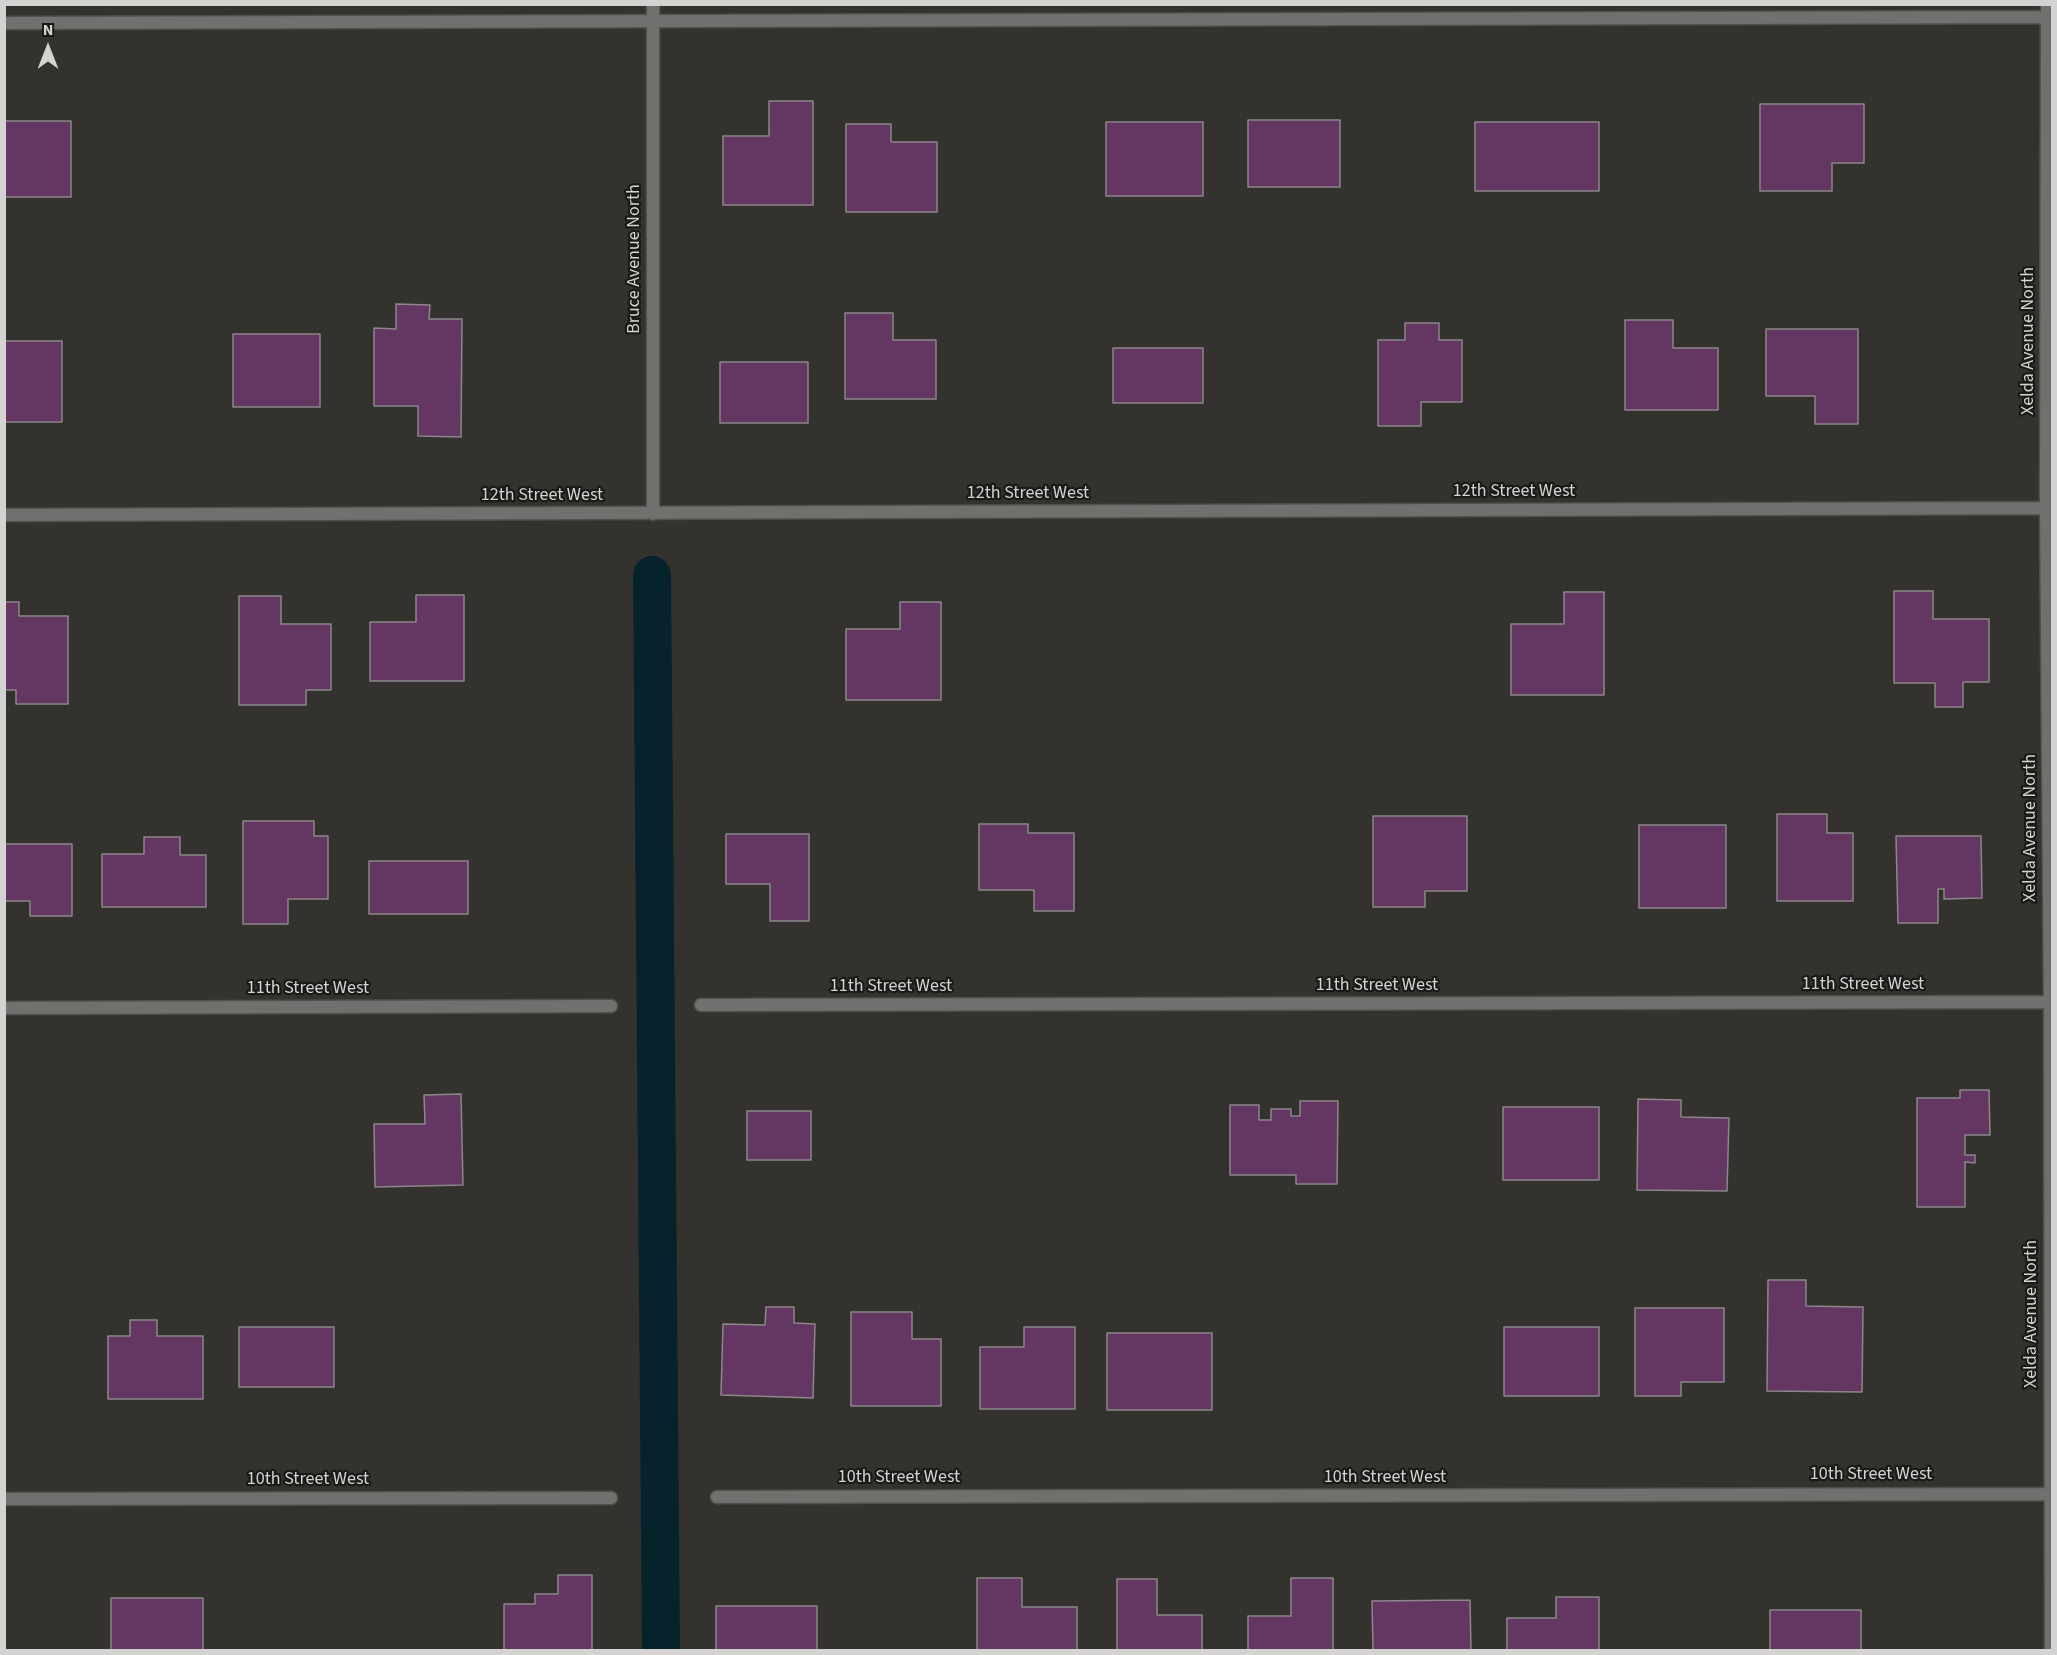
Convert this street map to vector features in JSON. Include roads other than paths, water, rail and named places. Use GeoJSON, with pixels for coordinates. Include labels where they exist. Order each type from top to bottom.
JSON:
{"type":"FeatureCollection","features":[{"type":"Feature","properties":{"kind":"street","name":"Bruce Avenue North"},"geometry":{"type":"LineString","coordinates":[[653,4],[653,514]]}},
{"type":"Feature","properties":{"kind":"street"},"geometry":{"type":"LineString","coordinates":[[4,23],[2049,13]]}},
{"type":"Feature","properties":{"kind":"street","name":"Xelda Avenue North"},"geometry":{"type":"LineString","coordinates":[[2049,13],[2051,1650]]}},
{"type":"Feature","properties":{"kind":"street","name":"12th Street West"},"geometry":{"type":"LineString","coordinates":[[4,515],[2049,508]]}},
{"type":"Feature","properties":{"kind":"street","name":"11th Street West"},"geometry":{"type":"LineString","coordinates":[[701,1005],[2051,1002]]}},
{"type":"Feature","properties":{"kind":"street","name":"11th Street West"},"geometry":{"type":"LineString","coordinates":[[4,1008],[611,1006]]}},
{"type":"Feature","properties":{"kind":"street","name":"10th Street West"},"geometry":{"type":"LineString","coordinates":[[717,1497],[2051,1494]]}},
{"type":"Feature","properties":{"kind":"street","name":"10th Street West"},"geometry":{"type":"LineString","coordinates":[[4,1499],[611,1498]]}},
{"type":"Feature","properties":{"kind":"waterway"},"geometry":{"type":"LineString","coordinates":[[652,575],[661,1650]]}}]}
